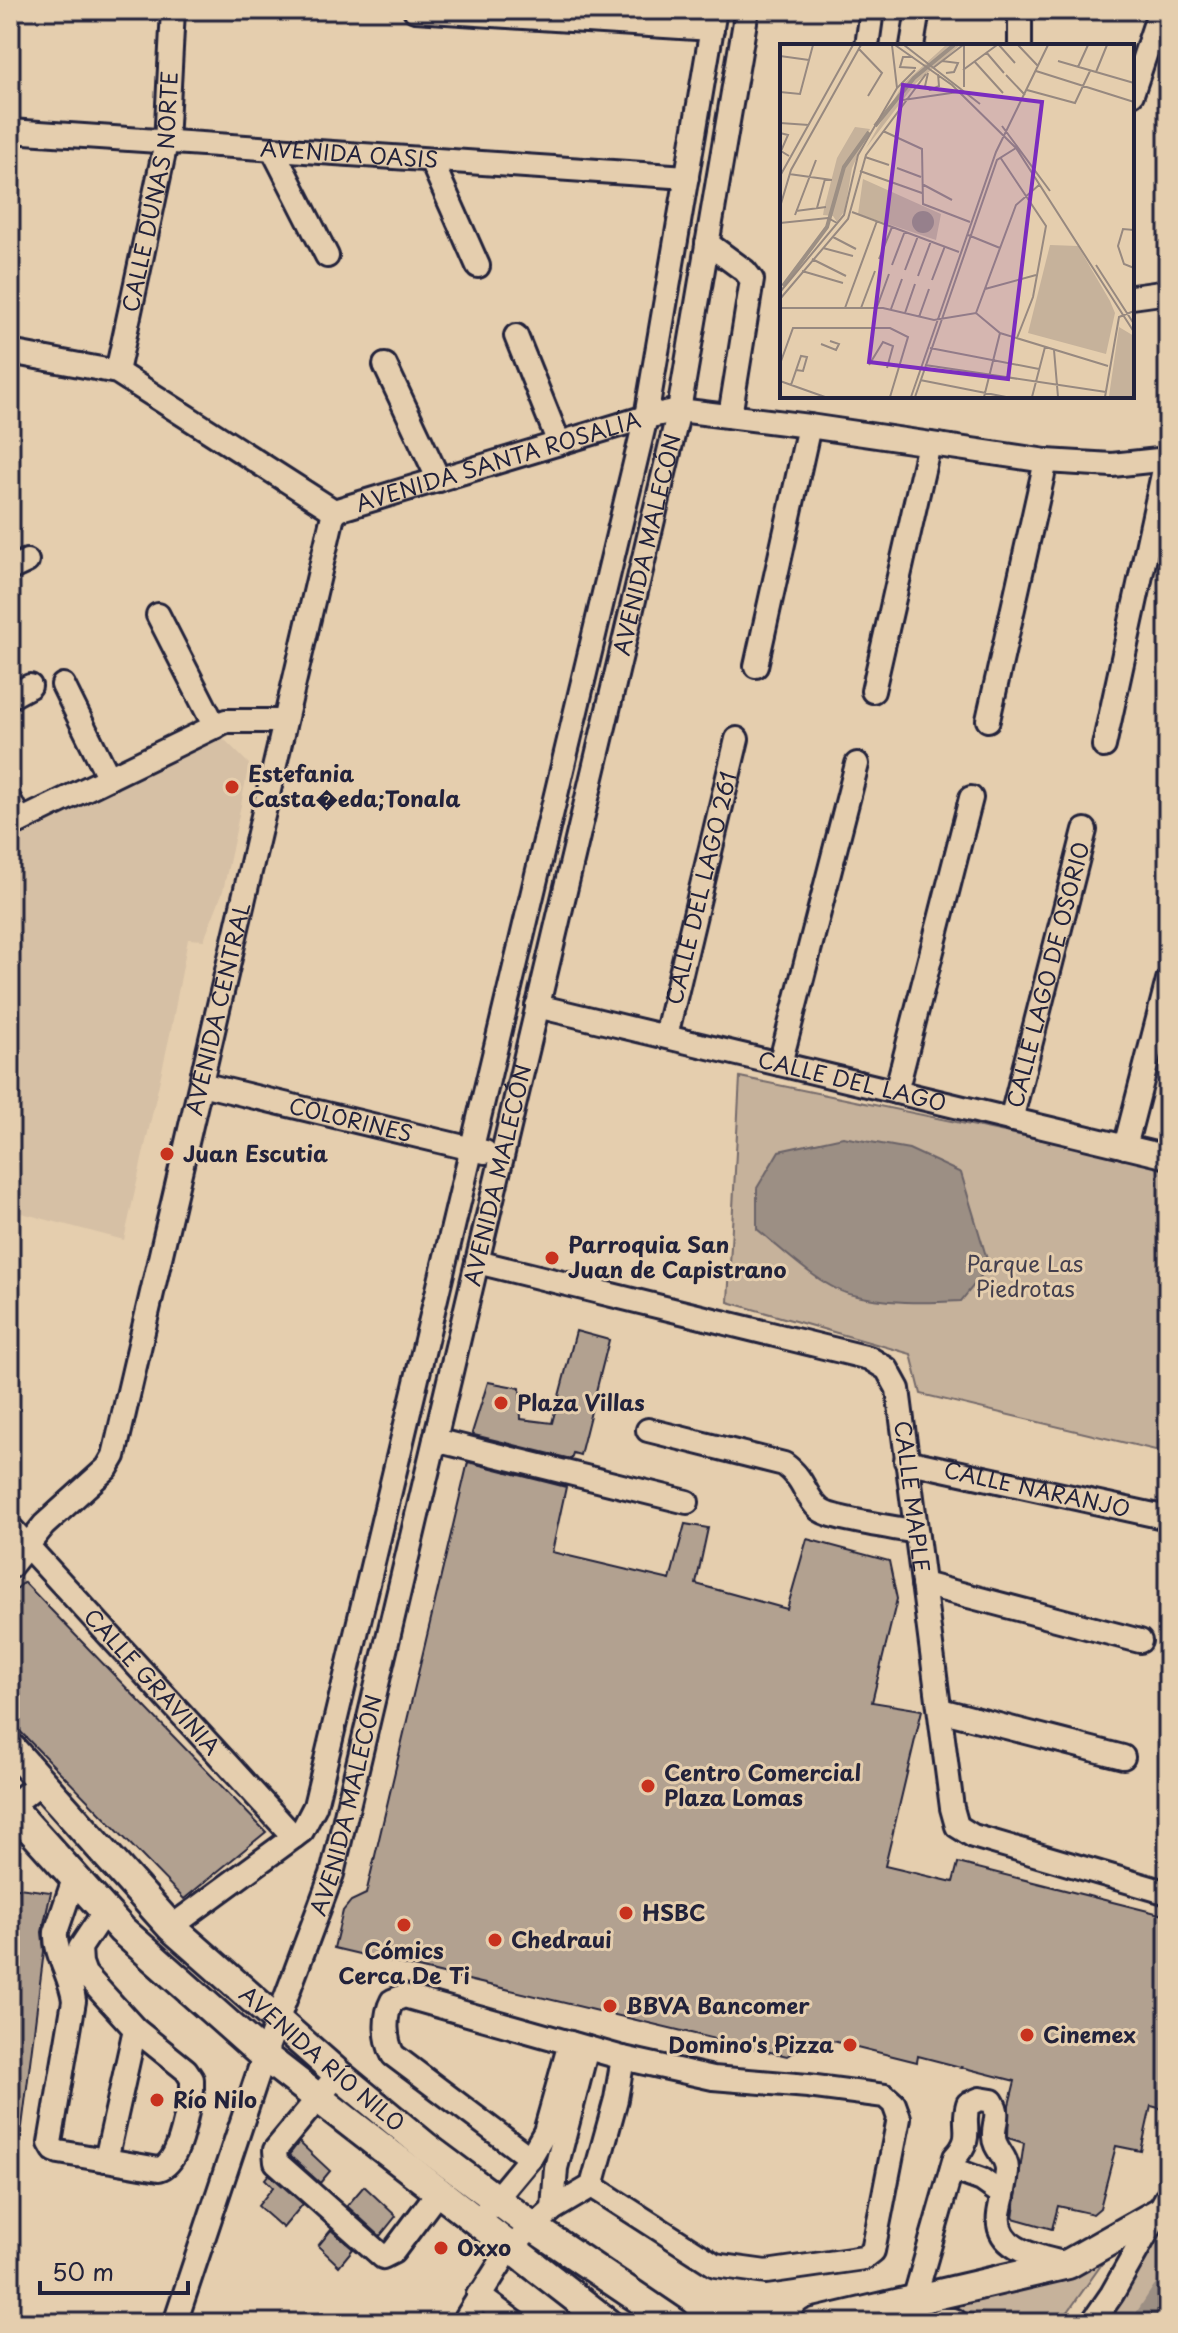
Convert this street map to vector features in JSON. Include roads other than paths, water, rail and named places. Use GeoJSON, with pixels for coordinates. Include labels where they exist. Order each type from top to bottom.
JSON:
{"type":"FeatureCollection","features":[{"type":"Feature","properties":{"kind":"main road","name":"AVENIDA RÍO NILO"},"geometry":{"type":"LineString","coordinates":[[10,1747],[171,1927],[338,2074],[426,2147],[496,2199],[543,2218],[675,2323]]}},
{"type":"Feature","properties":{"kind":"main road","name":"AVENIDA RÍO NILO"},"geometry":{"type":"LineString","coordinates":[[10,1806],[141,1950],[264,2056],[608,2323]]}},
{"type":"Feature","properties":{"kind":"main road"},"geometry":{"type":"LineString","coordinates":[[815,2323],[1068,2264],[1164,2204]]}},
{"type":"Feature","properties":{"kind":"main road"},"geometry":{"type":"LineString","coordinates":[[942,2323],[953,2323]]}},
{"type":"Feature","properties":{"kind":"street","name":"CALLE DUNAS NORTE"},"geometry":{"type":"LineString","coordinates":[[117,372],[166,143],[173,10]]}},
{"type":"Feature","properties":{"kind":"street"},"geometry":{"type":"LineString","coordinates":[[415,10],[713,20]]}},
{"type":"Feature","properties":{"kind":"street","name":"AVENIDA MALECÓN"},"geometry":{"type":"LineString","coordinates":[[175,2323],[264,2056],[332,1874],[679,410],[747,10]]}},
{"type":"Feature","properties":{"kind":"street"},"geometry":{"type":"LineString","coordinates":[[867,44],[872,10]]}},
{"type":"Feature","properties":{"kind":"street"},"geometry":{"type":"LineString","coordinates":[[912,44],[918,10]]}},
{"type":"Feature","properties":{"kind":"street"},"geometry":{"type":"LineString","coordinates":[[1020,10],[1020,44]]}},
{"type":"Feature","properties":{"kind":"street"},"geometry":{"type":"LineString","coordinates":[[1134,86],[1160,10]]}},
{"type":"Feature","properties":{"kind":"street","name":"AVENIDA MALECÓN"},"geometry":{"type":"LineString","coordinates":[[171,1927],[302,1831],[315,1806],[646,417],[713,20]]}},
{"type":"Feature","properties":{"kind":"street","name":"AVENIDA OASIS"},"geometry":{"type":"LineString","coordinates":[[10,131],[687,177]]}},
{"type":"Feature","properties":{"kind":"street"},"geometry":{"type":"LineString","coordinates":[[273,150],[327,256]]}},
{"type":"Feature","properties":{"kind":"street"},"geometry":{"type":"LineString","coordinates":[[431,160],[478,266]]}},
{"type":"Feature","properties":{"kind":"street"},"geometry":{"type":"LineString","coordinates":[[707,243],[745,271],[752,280],[730,416]]}},
{"type":"Feature","properties":{"kind":"street"},"geometry":{"type":"LineString","coordinates":[[1134,297],[1168,292]]}},
{"type":"Feature","properties":{"kind":"street"},"geometry":{"type":"LineString","coordinates":[[516,336],[559,443]]}},
{"type":"Feature","properties":{"kind":"street","name":"AVENIDA SANTA ROSALÍA"},"geometry":{"type":"LineString","coordinates":[[10,352],[117,372],[334,511],[646,417],[679,410],[1046,461],[1112,465],[1167,460]]}},
{"type":"Feature","properties":{"kind":"street"},"geometry":{"type":"LineString","coordinates":[[385,365],[439,480]]}},
{"type":"Feature","properties":{"kind":"street"},"geometry":{"type":"LineString","coordinates":[[756,666],[809,426]]}},
{"type":"Feature","properties":{"kind":"street"},"geometry":{"type":"LineString","coordinates":[[873,691],[929,444]]}},
{"type":"Feature","properties":{"kind":"street"},"geometry":{"type":"LineString","coordinates":[[1104,746],[1167,460]]}},
{"type":"Feature","properties":{"kind":"street"},"geometry":{"type":"LineString","coordinates":[[988,720],[1046,461]]}},
{"type":"Feature","properties":{"kind":"street","name":"AVENIDA CENTRAL"},"geometry":{"type":"LineString","coordinates":[[10,1567],[16,1538],[44,1525],[107,1468],[114,1456],[334,511]]}},
{"type":"Feature","properties":{"kind":"street"},"geometry":{"type":"LineString","coordinates":[[158,615],[215,727]]}},
{"type":"Feature","properties":{"kind":"street"},"geometry":{"type":"LineString","coordinates":[[63,685],[109,778]]}},
{"type":"Feature","properties":{"kind":"street"},"geometry":{"type":"LineString","coordinates":[[13,816],[109,778],[226,721],[283,721]]}},
{"type":"Feature","properties":{"kind":"street","name":"CALLE DEL LAGO 261"},"geometry":{"type":"LineString","coordinates":[[666,1036],[737,739]]}},
{"type":"Feature","properties":{"kind":"street"},"geometry":{"type":"LineString","coordinates":[[780,1064],[857,764]]}},
{"type":"Feature","properties":{"kind":"street"},"geometry":{"type":"LineString","coordinates":[[896,1092],[971,798]]}},
{"type":"Feature","properties":{"kind":"street","name":"CALLE LAGO DE OSORIO"},"geometry":{"type":"LineString","coordinates":[[1011,1120],[1085,830]]}},
{"type":"Feature","properties":{"kind":"street"},"geometry":{"type":"LineString","coordinates":[[1125,1147],[1168,980]]}},
{"type":"Feature","properties":{"kind":"street","name":"CALLE DEL LAGO"},"geometry":{"type":"LineString","coordinates":[[537,1006],[1168,1157]]}},
{"type":"Feature","properties":{"kind":"street","name":"COLORINES"},"geometry":{"type":"LineString","coordinates":[[201,1084],[502,1156]]}},
{"type":"Feature","properties":{"kind":"street","name":"CALLE MAPLE"},"geometry":{"type":"LineString","coordinates":[[477,1262],[869,1358],[887,1369],[898,1389],[952,1808],[957,1826],[973,1836],[1168,1893]]}},
{"type":"Feature","properties":{"kind":"street"},"geometry":{"type":"LineString","coordinates":[[648,1430],[784,1464],[799,1476],[813,1502],[825,1513],[916,1532]]}},
{"type":"Feature","properties":{"kind":"street"},"geometry":{"type":"LineString","coordinates":[[435,1440],[687,1502]]}},
{"type":"Feature","properties":{"kind":"street","name":"CALLE NARANJO"},"geometry":{"type":"LineString","coordinates":[[906,1461],[1168,1518]]}},
{"type":"Feature","properties":{"kind":"street","name":"CALLE GRAVINIA"},"geometry":{"type":"LineString","coordinates":[[16,1538],[294,1837]]}},
{"type":"Feature","properties":{"kind":"street"},"geometry":{"type":"LineString","coordinates":[[923,1584],[1140,1641]]}},
{"type":"Feature","properties":{"kind":"street"},"geometry":{"type":"LineString","coordinates":[[940,1710],[1123,1757]]}},
{"type":"Feature","properties":{"kind":"street"},"geometry":{"type":"LineString","coordinates":[[10,1806],[41,1782]]}},
{"type":"Feature","properties":{"kind":"street"},"geometry":{"type":"LineString","coordinates":[[74,1879],[56,1932],[72,1980],[74,2001],[50,2143],[59,2152],[159,2169],[174,2159],[192,2090],[192,2079],[186,2070],[135,2029],[85,1974],[80,1948],[104,1912]]}},
{"type":"Feature","properties":{"kind":"street"},"geometry":{"type":"LineString","coordinates":[[530,2158],[393,2055],[388,2039],[390,2004],[404,1996],[623,2058],[713,2078],[858,2091],[890,2099],[898,2110],[873,2251],[864,2258],[766,2272],[715,2265],[592,2186]]}},
{"type":"Feature","properties":{"kind":"street"},"geometry":{"type":"LineString","coordinates":[[106,2160],[135,2029]]}},
{"type":"Feature","properties":{"kind":"street"},"geometry":{"type":"LineString","coordinates":[[477,2222],[530,2158],[545,2132],[579,2046]]}},
{"type":"Feature","properties":{"kind":"street"},"geometry":{"type":"LineString","coordinates":[[543,2218],[556,2168],[579,2046]]}},
{"type":"Feature","properties":{"kind":"street"},"geometry":{"type":"LineString","coordinates":[[463,2323],[510,2248],[543,2218],[592,2186],[616,2099],[623,2058]]}},
{"type":"Feature","properties":{"kind":"street"},"geometry":{"type":"LineString","coordinates":[[338,2074],[275,2150],[276,2162],[378,2256],[393,2252],[438,2192]]}},
{"type":"Feature","properties":{"kind":"street"},"geometry":{"type":"LineString","coordinates":[[964,2148],[968,2104],[980,2099],[992,2101],[997,2109],[993,2139],[1006,2162],[998,2219],[1002,2235],[1007,2242],[1037,2256],[1068,2264]]}},
{"type":"Feature","properties":{"kind":"street"},"geometry":{"type":"LineString","coordinates":[[914,2300],[955,2157],[964,2148],[993,2139]]}},
{"type":"Feature","properties":{"kind":"street"},"geometry":{"type":"LineString","coordinates":[[952,2169],[982,2180],[1003,2195]]}},
{"type":"Feature","properties":{"kind":"street"},"geometry":{"type":"LineString","coordinates":[[1092,2323],[1164,2204]]}},
{"type":"Feature","properties":{"kind":"street"},"geometry":{"type":"LineString","coordinates":[[478,2295],[516,2323]]}},
{"type":"Feature","properties":{"kind":"waterway"},"geometry":{"type":"LineString","coordinates":[[1151,2323],[1168,2297]]}},
{"type":"Feature","properties":{"kind":"place","name":"Estefania Casta�eda;Tonala"},"geometry":{"type":"Point","coordinates":[232,787]}},
{"type":"Feature","properties":{"kind":"place","name":"Juan Escutia"},"geometry":{"type":"Point","coordinates":[167,1154]}},
{"type":"Feature","properties":{"kind":"place","name":"Parroquia San Juan de Capistrano"},"geometry":{"type":"Point","coordinates":[552,1258]}},
{"type":"Feature","properties":{"kind":"place","name":"Plaza Villas"},"geometry":{"type":"Point","coordinates":[501,1403]}},
{"type":"Feature","properties":{"kind":"place","name":"Centro Comercial Plaza Lomas"},"geometry":{"type":"Point","coordinates":[648,1786]}},
{"type":"Feature","properties":{"kind":"place","name":"HSBC"},"geometry":{"type":"Point","coordinates":[626,1913]}},
{"type":"Feature","properties":{"kind":"place","name":"Cómics Cerca De Ti"},"geometry":{"type":"Point","coordinates":[404,1925]}},
{"type":"Feature","properties":{"kind":"place","name":"Chedraui"},"geometry":{"type":"Point","coordinates":[495,1940]}},
{"type":"Feature","properties":{"kind":"place","name":"BBVA Bancomer"},"geometry":{"type":"Point","coordinates":[610,2006]}},
{"type":"Feature","properties":{"kind":"place","name":"Cinemex"},"geometry":{"type":"Point","coordinates":[1027,2035]}},
{"type":"Feature","properties":{"kind":"place","name":"Domino's Pizza"},"geometry":{"type":"Point","coordinates":[850,2045]}},
{"type":"Feature","properties":{"kind":"place","name":"Río Nilo"},"geometry":{"type":"Point","coordinates":[157,2100]}},
{"type":"Feature","properties":{"kind":"place","name":"Oxxo"},"geometry":{"type":"Point","coordinates":[441,2248]}},
{"type":"Feature","properties":{"kind":"park label","name":"Parque Las Piedrotas"},"geometry":{"type":"Point","coordinates":[1025,1276]}}]}
